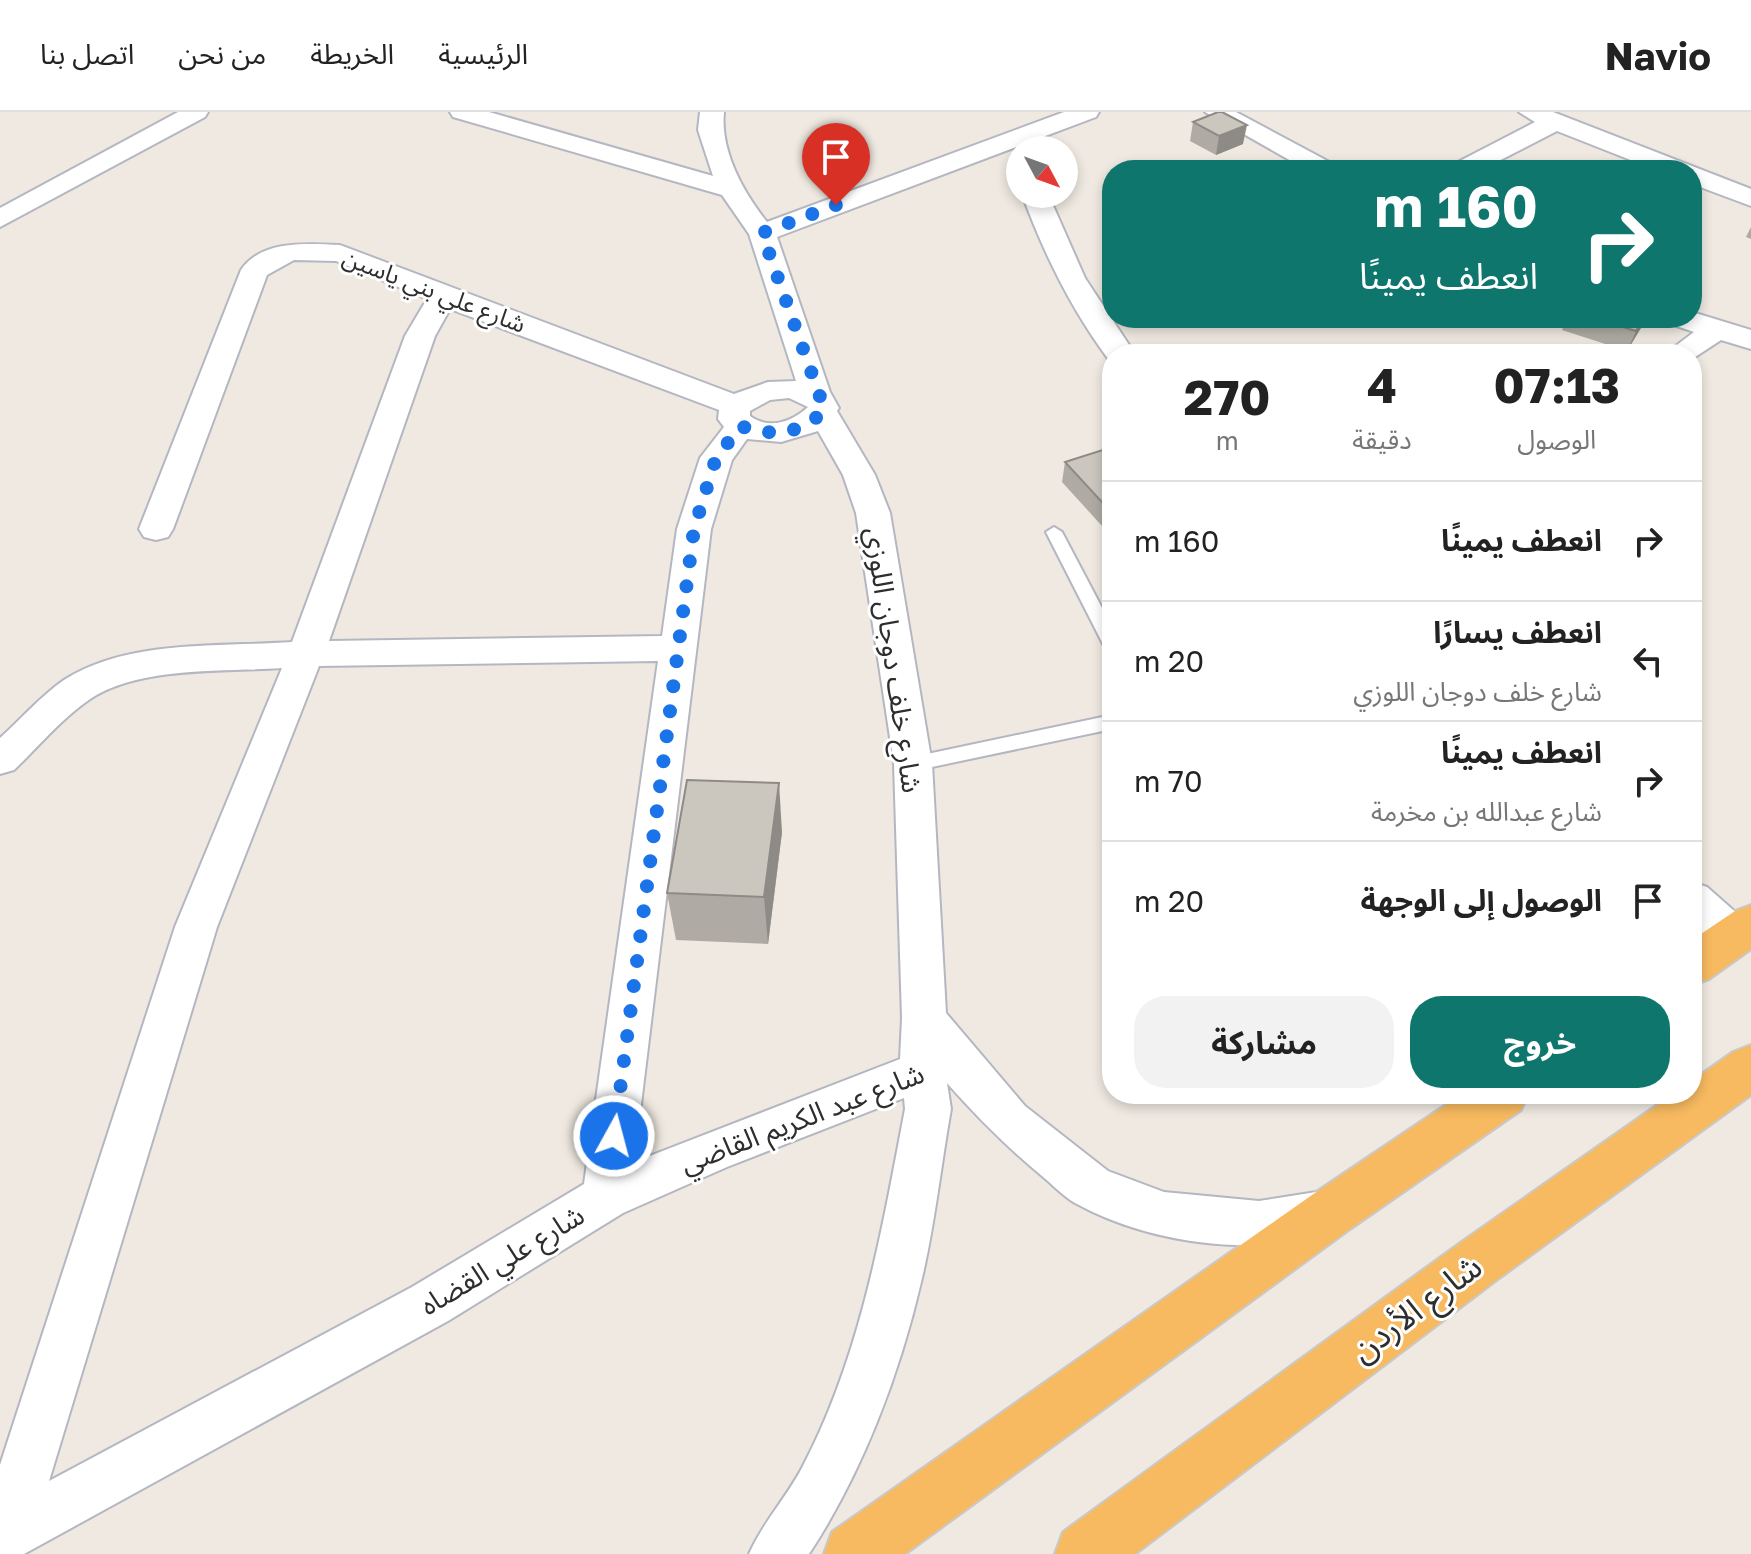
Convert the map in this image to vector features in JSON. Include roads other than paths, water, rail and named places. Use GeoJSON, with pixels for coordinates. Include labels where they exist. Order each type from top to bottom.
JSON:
{"type":"FeatureCollection","features":[{"type":"Feature","properties":{"kind":"highway"},"geometry":{"type":"LineString","coordinates":[[1702,958],[1742,930]]}},
{"type":"Feature","properties":{"kind":"highway","name":"شارع الأردن"},"geometry":{"type":"LineString","coordinates":[[1702,1102],[1751,1067]]}},
{"type":"Feature","properties":{"kind":"highway"},"geometry":{"type":"LineString","coordinates":[[854,1554],[1331,1212],[1488,1104]]}},
{"type":"Feature","properties":{"kind":"highway","name":"شارع الأردن"},"geometry":{"type":"LineString","coordinates":[[1085,1554],[1479,1261],[1699,1104]]}},
{"type":"Feature","properties":{"kind":"street"},"geometry":{"type":"LineString","coordinates":[[0,219],[196,112]]}},
{"type":"Feature","properties":{"kind":"street"},"geometry":{"type":"LineString","coordinates":[[462,112],[733,190]]}},
{"type":"Feature","properties":{"kind":"street","name":"شارع خلف دوجان اللوزي"},"geometry":{"type":"LineString","coordinates":[[712,112],[710,130],[733,190],[762,233],[819,403],[859,475],[873,513],[913,764],[924,1018],[938,1064],[897,1278],[865,1382],[822,1486],[777,1554]]}},
{"type":"Feature","properties":{"kind":"street"},"geometry":{"type":"LineString","coordinates":[[1038,136],[1087,112]]}},
{"type":"Feature","properties":{"kind":"street"},"geometry":{"type":"LineString","coordinates":[[1217,112],[1307,160]]}},
{"type":"Feature","properties":{"kind":"street"},"geometry":{"type":"LineString","coordinates":[[1531,112],[1653,160]]}},
{"type":"Feature","properties":{"kind":"street"},"geometry":{"type":"LineString","coordinates":[[1481,160],[1555,122]]}},
{"type":"Feature","properties":{"kind":"street"},"geometry":{"type":"LineString","coordinates":[[762,233],[1006,149]]}},
{"type":"Feature","properties":{"kind":"street"},"geometry":{"type":"LineString","coordinates":[[1702,179],[1751,198]]}},
{"type":"Feature","properties":{"kind":"street"},"geometry":{"type":"LineString","coordinates":[[1041,208],[1068,275],[1095,322],[1112,344]]}},
{"type":"Feature","properties":{"kind":"street","name":"شارع علي بني ياسين"},"geometry":{"type":"LineString","coordinates":[[156,529],[255,270],[289,252],[340,253],[739,416],[763,432],[790,430],[813,421],[819,403]]}},
{"type":"Feature","properties":{"kind":"street"},"geometry":{"type":"LineString","coordinates":[[2,1535],[196,927],[306,654],[420,336],[443,296]]}},
{"type":"Feature","properties":{"kind":"street"},"geometry":{"type":"LineString","coordinates":[[1702,325],[1751,340]]}},
{"type":"Feature","properties":{"kind":"street"},"geometry":{"type":"LineString","coordinates":[[1695,344],[1717,330]]}},
{"type":"Feature","properties":{"kind":"street"},"geometry":{"type":"LineString","coordinates":[[739,416],[755,395],[773,389],[799,390],[819,403]]}},
{"type":"Feature","properties":{"kind":"street","name":"شارع علي القضاه"},"geometry":{"type":"LineString","coordinates":[[2,1535],[430,1304],[606,1197],[694,529],[705,484],[739,416]]}},
{"type":"Feature","properties":{"kind":"street"},"geometry":{"type":"LineString","coordinates":[[0,760],[75,691],[120,670],[142,665],[306,654],[676,648]]}},
{"type":"Feature","properties":{"kind":"street"},"geometry":{"type":"LineString","coordinates":[[1702,905],[1742,930]]}},
{"type":"Feature","properties":{"kind":"street"},"geometry":{"type":"LineString","coordinates":[[938,1064],[1091,1187],[1164,1215],[1259,1224],[1331,1212]]}},
{"type":"Feature","properties":{"kind":"street","name":"شارع عبد الكريم القاضي"},"geometry":{"type":"LineString","coordinates":[[606,1197],[938,1064]]}},
{"type":"Feature","properties":{"kind":"lane"},"geometry":{"type":"LineString","coordinates":[[1054,532],[1102,625]]}},
{"type":"Feature","properties":{"kind":"lane"},"geometry":{"type":"LineString","coordinates":[[913,764],[1102,724]]}}]}
